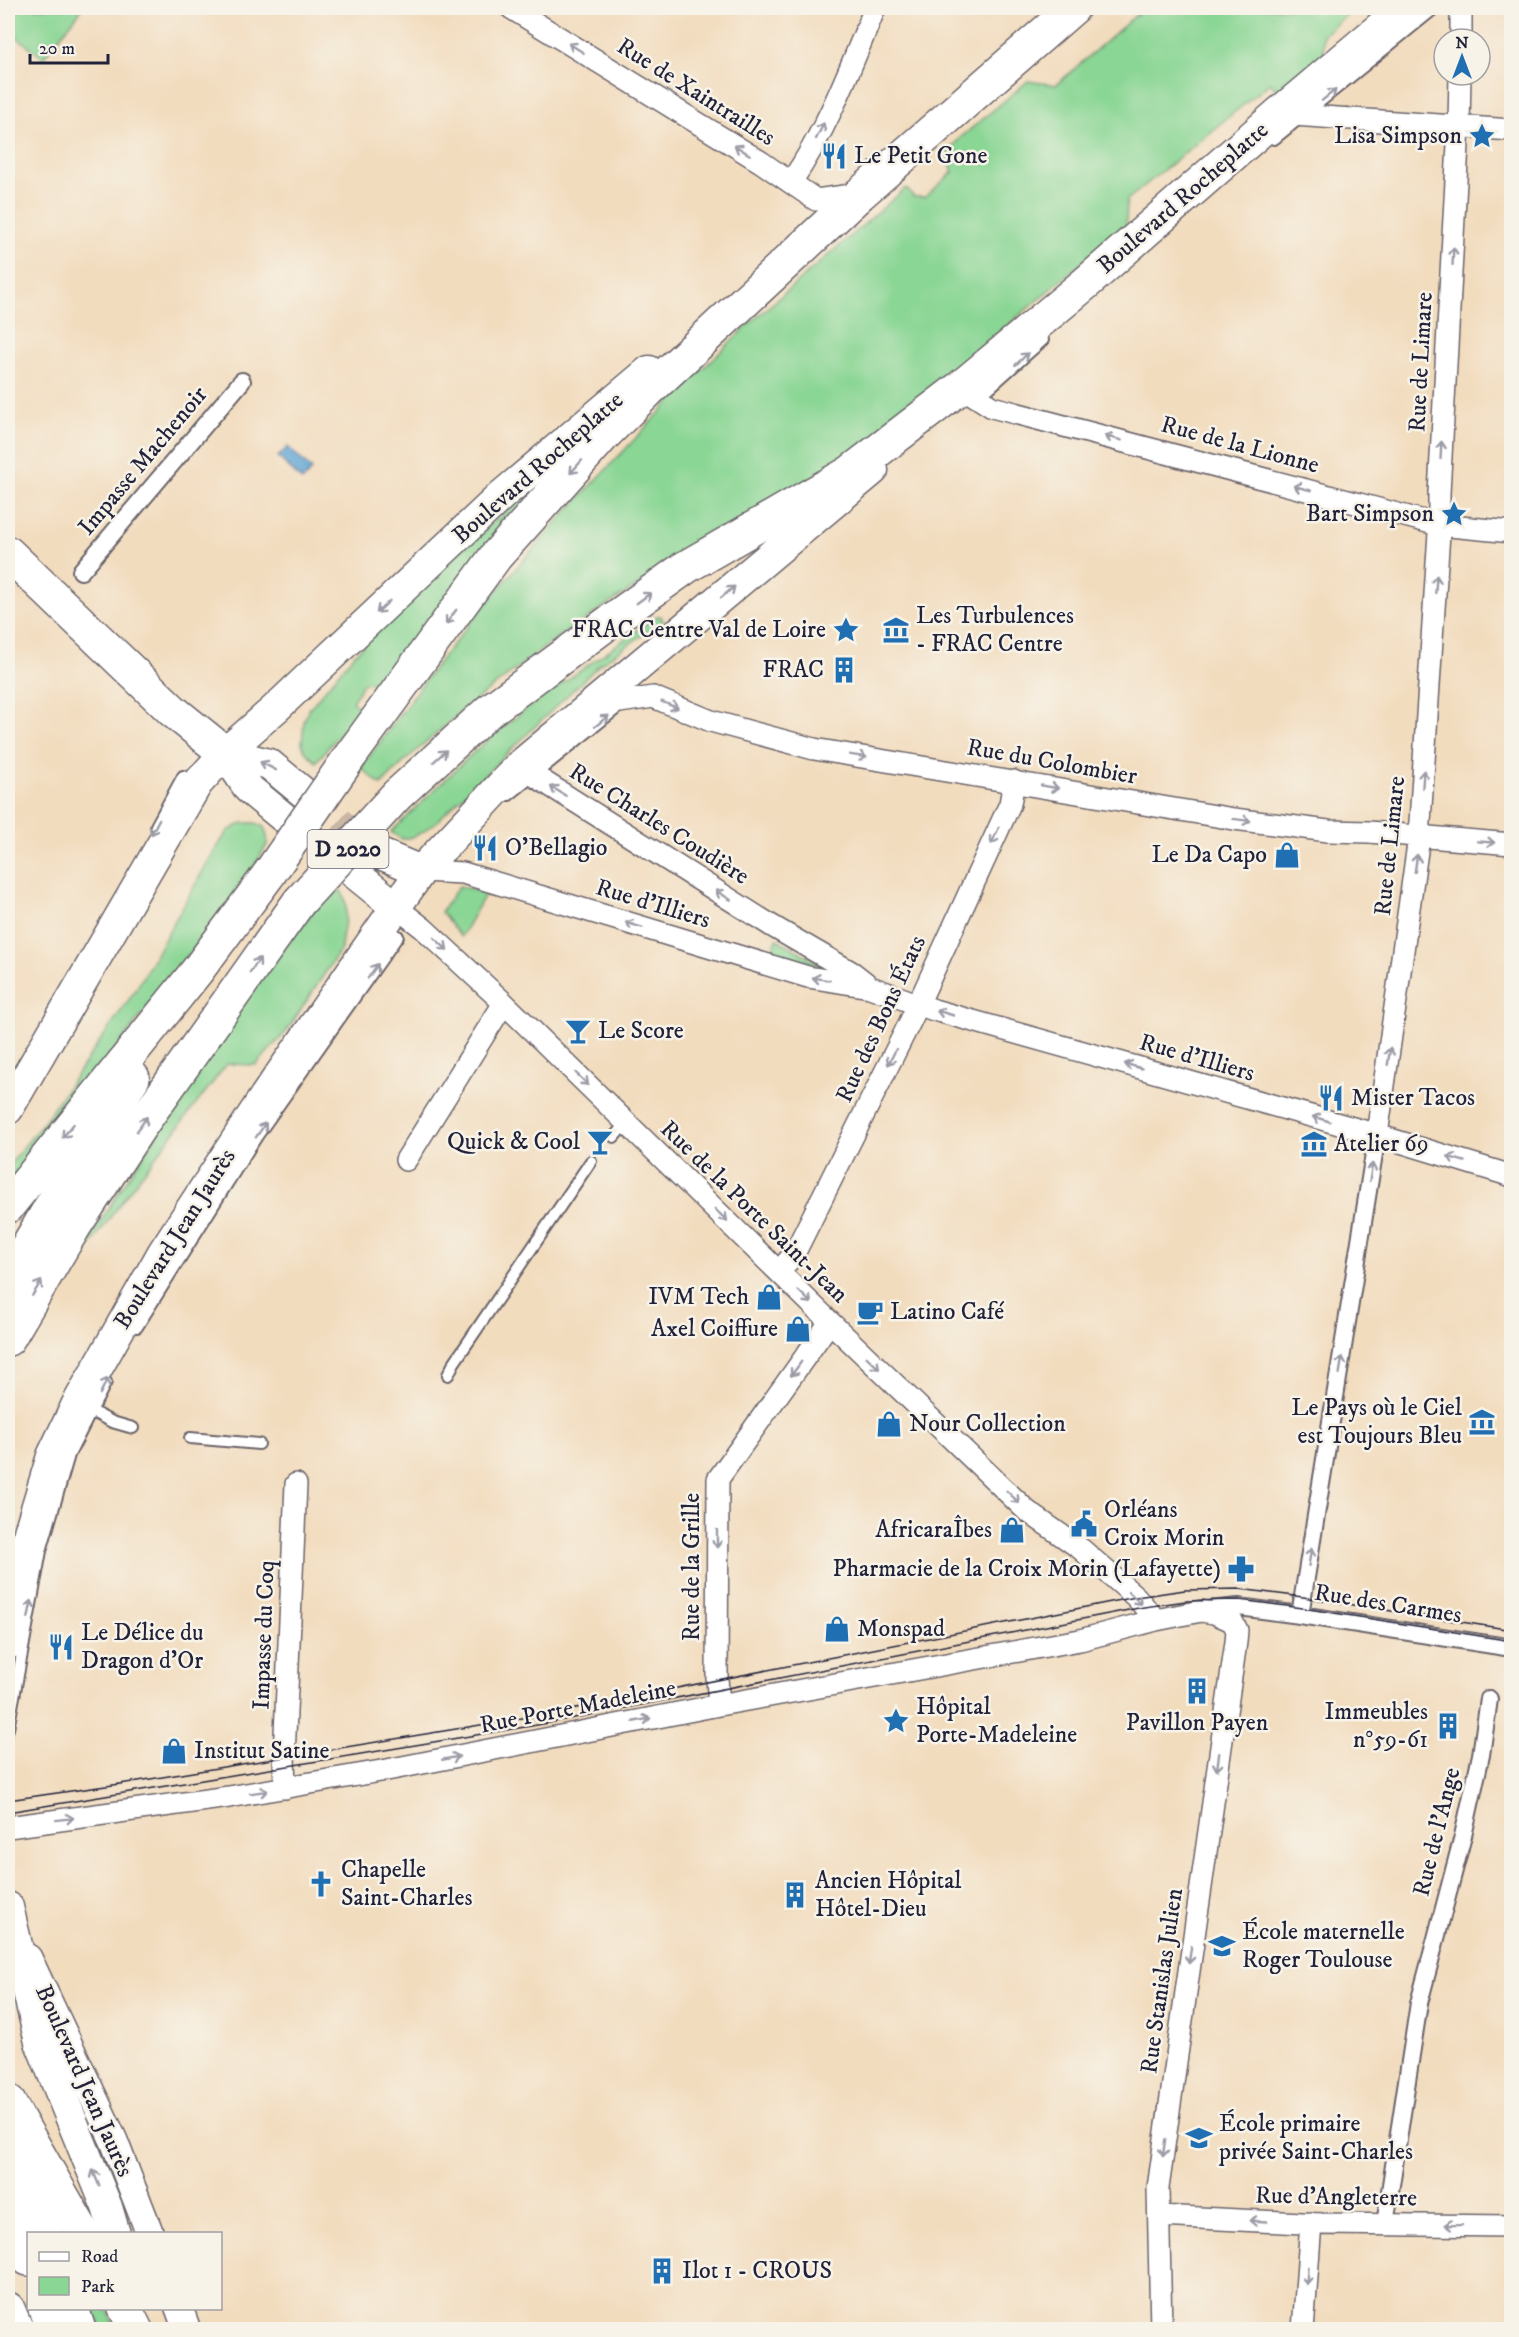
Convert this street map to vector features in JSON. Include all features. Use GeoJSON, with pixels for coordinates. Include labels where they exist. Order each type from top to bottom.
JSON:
{"type":"FeatureCollection","features":[{"type":"Feature","properties":{"kind":"main road","name":"Boulevard Rocheplatte"},"geometry":{"type":"LineString","coordinates":[[225,753],[276,708],[502,495],[1073,8]]}},
{"type":"Feature","properties":{"kind":"main road","name":"Boulevard Rocheplatte"},"geometry":{"type":"LineString","coordinates":[[422,871],[592,706],[969,393],[1086,283],[1292,114],[1405,8]]}},
{"type":"Feature","properties":{"kind":"main road","name":"Boulevard Rocheplatte"},"geometry":{"type":"LineString","coordinates":[[197,971],[269,874],[351,754],[496,556],[603,436],[851,195]]}},
{"type":"Feature","properties":{"kind":"main road","name":"Boulevard Rocheplatte"},"geometry":{"type":"LineString","coordinates":[[8,1339],[74,1227],[139,1128],[299,902],[397,795],[489,711],[686,567],[849,473],[969,393]]}},
{"type":"Feature","properties":{"kind":"main road"},"geometry":{"type":"LineString","coordinates":[[8,553],[173,711],[225,753],[249,789],[284,817]]}},
{"type":"Feature","properties":{"kind":"main road"},"geometry":{"type":"LineString","coordinates":[[225,753],[269,764],[304,793]]}},
{"type":"Feature","properties":{"kind":"main road"},"geometry":{"type":"LineString","coordinates":[[8,1109],[197,784],[225,753]]}},
{"type":"Feature","properties":{"kind":"main road"},"geometry":{"type":"LineString","coordinates":[[396,907],[363,862],[422,871]]}},
{"type":"Feature","properties":{"kind":"main road","name":"Boulevard Jean Jaurès"},"geometry":{"type":"LineString","coordinates":[[8,1644],[29,1532],[52,1456],[84,1408],[163,1251],[265,1096],[422,871]]}},
{"type":"Feature","properties":{"kind":"main road"},"geometry":{"type":"LineString","coordinates":[[8,1206],[197,971]]}},
{"type":"Feature","properties":{"kind":"main road"},"geometry":{"type":"LineString","coordinates":[[8,1279],[48,1210],[113,1110],[197,971]]}},
{"type":"Feature","properties":{"kind":"main road","name":"Boulevard Jean Jaurès"},"geometry":{"type":"LineString","coordinates":[[11,1918],[40,2042],[107,2207],[114,2232]]}},
{"type":"Feature","properties":{"kind":"main road"},"geometry":{"type":"LineString","coordinates":[[8,2101],[83,2232]]}},
{"type":"Feature","properties":{"kind":"main road"},"geometry":{"type":"LineString","coordinates":[[8,2115],[46,2232]]}},
{"type":"Feature","properties":{"kind":"main road"},"geometry":{"type":"LineString","coordinates":[[8,2194],[27,2256]]}},
{"type":"Feature","properties":{"kind":"main road"},"geometry":{"type":"LineString","coordinates":[[8,2309],[17,2330]]}},
{"type":"Feature","properties":{"kind":"main road"},"geometry":{"type":"LineString","coordinates":[[46,2310],[52,2330]]}},
{"type":"Feature","properties":{"kind":"main road"},"geometry":{"type":"LineString","coordinates":[[73,2310],[79,2330]]}},
{"type":"Feature","properties":{"kind":"main road"},"geometry":{"type":"LineString","coordinates":[[126,2310],[136,2330]]}},
{"type":"Feature","properties":{"kind":"main road"},"geometry":{"type":"LineString","coordinates":[[136,2310],[141,2330]]}},
{"type":"Feature","properties":{"kind":"street","name":"Rue de Xaintrailles"},"geometry":{"type":"LineString","coordinates":[[511,8],[791,182],[816,200],[851,195]]}},
{"type":"Feature","properties":{"kind":"street"},"geometry":{"type":"LineString","coordinates":[[791,182],[802,166],[848,74],[875,8]]}},
{"type":"Feature","properties":{"kind":"street"},"geometry":{"type":"LineString","coordinates":[[1461,8],[1461,27]]}},
{"type":"Feature","properties":{"kind":"street","name":"Rue de Limare"},"geometry":{"type":"LineString","coordinates":[[1300,1615],[1377,1135],[1419,837],[1439,525],[1460,87]]}},
{"type":"Feature","properties":{"kind":"street"},"geometry":{"type":"LineString","coordinates":[[1292,114],[1512,130]]}},
{"type":"Feature","properties":{"kind":"street","name":"Impasse Machenoir"},"geometry":{"type":"LineString","coordinates":[[79,574],[242,381]]}},
{"type":"Feature","properties":{"kind":"street","name":"Rue de la Lionne"},"geometry":{"type":"LineString","coordinates":[[969,393],[992,406],[1439,525],[1512,532]]}},
{"type":"Feature","properties":{"kind":"street","name":"Rue du Colombier"},"geometry":{"type":"LineString","coordinates":[[592,706],[652,698],[711,721],[814,749],[1234,819],[1328,831],[1369,832],[1512,844]]}},
{"type":"Feature","properties":{"kind":"street","name":"Rue Charles Coudière"},"geometry":{"type":"LineString","coordinates":[[527,771],[772,926]]}},
{"type":"Feature","properties":{"kind":"street","name":"Rue des Bons États"},"geometry":{"type":"LineString","coordinates":[[779,1272],[794,1254],[917,1005],[1010,804],[1014,781]]}},
{"type":"Feature","properties":{"kind":"street","name":"Rue d'Illiers"},"geometry":{"type":"LineString","coordinates":[[422,871],[463,873],[808,977],[870,987],[917,1005],[1377,1135],[1512,1176]]}},
{"type":"Feature","properties":{"kind":"street","name":"Rue de la Porte Saint-Jean"},"geometry":{"type":"LineString","coordinates":[[396,907],[423,928],[504,1003],[620,1130],[779,1272],[1027,1511],[1081,1550],[1136,1597],[1156,1620]]}},
{"type":"Feature","properties":{"kind":"street","name":"Rue d'Illiers"},"geometry":{"type":"LineString","coordinates":[[772,926],[853,973],[870,987]]}},
{"type":"Feature","properties":{"kind":"street"},"geometry":{"type":"LineString","coordinates":[[406,1160],[504,1003]]}},
{"type":"Feature","properties":{"kind":"street","name":"Rue de la Grille"},"geometry":{"type":"LineString","coordinates":[[719,1705],[717,1678],[718,1479],[830,1322]]}},
{"type":"Feature","properties":{"kind":"street","name":"Impasse du Coq"},"geometry":{"type":"LineString","coordinates":[[285,1788],[284,1757],[296,1484]]}},
{"type":"Feature","properties":{"kind":"street","name":"Rue des Carmes"},"geometry":{"type":"LineString","coordinates":[[1201,1611],[1239,1607],[1300,1615],[1502,1650]]}},
{"type":"Feature","properties":{"kind":"street","name":"Rue Porte Madeleine"},"geometry":{"type":"LineString","coordinates":[[8,1827],[285,1788],[387,1770],[719,1705],[1080,1641],[1156,1620],[1201,1611]]}},
{"type":"Feature","properties":{"kind":"street","name":"Rue Stanislas Julien"},"geometry":{"type":"LineString","coordinates":[[1161,2330],[1158,2188],[1237,1630],[1232,1621],[1214,1613],[1201,1611]]}},
{"type":"Feature","properties":{"kind":"street","name":"Rue de l'Ange"},"geometry":{"type":"LineString","coordinates":[[1385,2224],[1419,2003],[1463,1836],[1489,1699]]}},
{"type":"Feature","properties":{"kind":"street","name":"Boulevard Jean Jaurès"},"geometry":{"type":"LineString","coordinates":[[11,1918],[114,2141],[149,2232]]}},
{"type":"Feature","properties":{"kind":"street","name":"Rue d'Angleterre"},"geometry":{"type":"LineString","coordinates":[[1159,2216],[1311,2223],[1512,2226]]}},
{"type":"Feature","properties":{"kind":"street"},"geometry":{"type":"LineString","coordinates":[[1303,2330],[1311,2223]]}},
{"type":"Feature","properties":{"kind":"street"},"geometry":{"type":"LineString","coordinates":[[180,2310],[187,2330]]}},
{"type":"Feature","properties":{"kind":"lane"},"geometry":{"type":"LineString","coordinates":[[851,195],[1062,8]]}},
{"type":"Feature","properties":{"kind":"lane"},"geometry":{"type":"LineString","coordinates":[[1268,144],[1292,114],[1435,8]]}},
{"type":"Feature","properties":{"kind":"lane"},"geometry":{"type":"LineString","coordinates":[[969,393],[1047,336]]}},
{"type":"Feature","properties":{"kind":"lane"},"geometry":{"type":"LineString","coordinates":[[463,842],[527,771],[628,700]]}},
{"type":"Feature","properties":{"kind":"lane"},"geometry":{"type":"LineString","coordinates":[[149,839],[183,776]]}},
{"type":"Feature","properties":{"kind":"lane"},"geometry":{"type":"LineString","coordinates":[[56,1004],[109,912]]}},
{"type":"Feature","properties":{"kind":"lane"},"geometry":{"type":"LineString","coordinates":[[128,1341],[256,1136],[398,936]]}},
{"type":"Feature","properties":{"kind":"lane"},"geometry":{"type":"LineString","coordinates":[[448,1375],[591,1161]]}},
{"type":"Feature","properties":{"kind":"lane"},"geometry":{"type":"LineString","coordinates":[[8,1729],[41,1551],[84,1408],[111,1371]]}},
{"type":"Feature","properties":{"kind":"lane"},"geometry":{"type":"LineString","coordinates":[[84,1408],[112,1422],[133,1428]]}},
{"type":"Feature","properties":{"kind":"lane"},"geometry":{"type":"LineString","coordinates":[[190,1437],[260,1444]]}},
{"type":"Feature","properties":{"kind":"green space"},"geometry":{"type":"Polygon","coordinates":[[[8,8],[83,8],[43,58],[8,30],[8,8]]]}},
{"type":"Feature","properties":{"kind":"green space"},"geometry":{"type":"Polygon","coordinates":[[[1144,8],[1355,8],[1323,35],[1324,54],[1280,94],[1270,83],[1127,200],[1126,225],[870,442],[554,640],[464,709],[381,785],[361,768],[434,668],[498,589],[554,525],[681,390],[750,323],[906,188],[914,197],[925,197],[953,172],[947,153],[960,138],[1028,81],[1056,85],[1144,8]]]}},
{"type":"Feature","properties":{"kind":"green space"},"geometry":{"type":"Polygon","coordinates":[[[540,481],[546,484],[472,567],[386,677],[380,675],[373,683],[364,682],[352,702],[361,709],[316,762],[305,751],[302,744],[304,721],[309,709],[351,658],[422,585],[540,481]]]}},
{"type":"Feature","properties":{"kind":"green space"},"geometry":{"type":"Polygon","coordinates":[[[657,616],[661,616],[663,621],[600,664],[436,822],[420,834],[411,837],[401,839],[391,832],[477,749],[525,710],[657,616]]]}},
{"type":"Feature","properties":{"kind":"green space"},"geometry":{"type":"Polygon","coordinates":[[[243,823],[256,823],[264,827],[267,845],[237,893],[8,1187],[8,1167],[45,1120],[135,991],[228,831],[243,823]]]}},
{"type":"Feature","properties":{"kind":"green space"},"geometry":{"type":"Polygon","coordinates":[[[459,886],[486,893],[461,937],[441,912],[459,886]]]}},
{"type":"Feature","properties":{"kind":"green space"},"geometry":{"type":"Polygon","coordinates":[[[333,890],[340,890],[346,903],[341,949],[286,1032],[256,1065],[227,1064],[130,1190],[71,1272],[70,1270],[122,1187],[254,988],[324,897],[333,890]]]}},
{"type":"Feature","properties":{"kind":"green space"},"geometry":{"type":"Polygon","coordinates":[[[777,939],[821,964],[820,966],[772,950],[777,939]]]}},
{"type":"Feature","properties":{"kind":"green space"},"geometry":{"type":"Polygon","coordinates":[[[93,2310],[108,2310],[117,2329],[101,2329],[93,2310]]]}},
{"type":"Feature","properties":{"kind":"water"},"geometry":{"type":"Polygon","coordinates":[[[288,447],[312,470],[302,481],[278,457],[288,447]]]}},
{"type":"Feature","properties":{"kind":"tunnel"},"geometry":{"type":"LineString","coordinates":[[304,793],[371,850]]}},
{"type":"Feature","properties":{"kind":"tunnel"},"geometry":{"type":"LineString","coordinates":[[283,817],[354,873]]}},
{"type":"Feature","properties":{"kind":"tram line"},"geometry":{"type":"LineString","coordinates":[[8,1800],[120,1784],[541,1715],[1136,1597],[1185,1590],[1239,1589],[1512,1630]]}},
{"type":"Feature","properties":{"kind":"tram line"},"geometry":{"type":"LineString","coordinates":[[8,1812],[543,1724],[1144,1607],[1186,1601],[1239,1600],[1512,1641]]}},
{"type":"Feature","properties":{"kind":"place","name":"Lisa Simpson"},"geometry":{"type":"Point","coordinates":[1482,136]}},
{"type":"Feature","properties":{"kind":"place","name":"Le Petit Gone"},"geometry":{"type":"Point","coordinates":[834,156]}},
{"type":"Feature","properties":{"kind":"place","name":"Bart Simpson"},"geometry":{"type":"Point","coordinates":[1454,514]}},
{"type":"Feature","properties":{"kind":"place","name":"FRAC Centre Val de Loire"},"geometry":{"type":"Point","coordinates":[846,630]}},
{"type":"Feature","properties":{"kind":"place","name":"Les Turbulences - FRAC Centre"},"geometry":{"type":"Point","coordinates":[896,630]}},
{"type":"Feature","properties":{"kind":"place","name":"FRAC"},"geometry":{"type":"Point","coordinates":[844,670]}},
{"type":"Feature","properties":{"kind":"place","name":"O'Bellagio"},"geometry":{"type":"Point","coordinates":[485,848]}},
{"type":"Feature","properties":{"kind":"place","name":"Le Da Capo"},"geometry":{"type":"Point","coordinates":[1287,855]}},
{"type":"Feature","properties":{"kind":"place","name":"Le Score"},"geometry":{"type":"Point","coordinates":[578,1031]}},
{"type":"Feature","properties":{"kind":"place","name":"Mister Tacos"},"geometry":{"type":"Point","coordinates":[1331,1098]}},
{"type":"Feature","properties":{"kind":"place","name":"Quick & Cool"},"geometry":{"type":"Point","coordinates":[600,1142]}},
{"type":"Feature","properties":{"kind":"place","name":"Atelier 69"},"geometry":{"type":"Point","coordinates":[1314,1144]}},
{"type":"Feature","properties":{"kind":"place","name":"IVM Tech"},"geometry":{"type":"Point","coordinates":[769,1297]}},
{"type":"Feature","properties":{"kind":"place","name":"Latino Café"},"geometry":{"type":"Point","coordinates":[870,1312]}},
{"type":"Feature","properties":{"kind":"place","name":"Axel Coiffure"},"geometry":{"type":"Point","coordinates":[798,1329]}},
{"type":"Feature","properties":{"kind":"place","name":"Le Pays où le Ciel est Toujours Bleu"},"geometry":{"type":"Point","coordinates":[1482,1422]}},
{"type":"Feature","properties":{"kind":"place","name":"Nour Collection"},"geometry":{"type":"Point","coordinates":[889,1424]}},
{"type":"Feature","properties":{"kind":"place","name":"Orléans Croix Morin"},"geometry":{"type":"Point","coordinates":[1084,1524]}},
{"type":"Feature","properties":{"kind":"place","name":"AfricaraÎbes"},"geometry":{"type":"Point","coordinates":[1012,1530]}},
{"type":"Feature","properties":{"kind":"place","name":"Pharmacie de la Croix Morin (Lafayette)"},"geometry":{"type":"Point","coordinates":[1241,1569]}},
{"type":"Feature","properties":{"kind":"place","name":"Monspad"},"geometry":{"type":"Point","coordinates":[837,1629]}},
{"type":"Feature","properties":{"kind":"place","name":"Le Délice du Dragon d'Or"},"geometry":{"type":"Point","coordinates":[61,1647]}},
{"type":"Feature","properties":{"kind":"place","name":"Pavillon Payen"},"geometry":{"type":"Point","coordinates":[1197,1691]}},
{"type":"Feature","properties":{"kind":"place","name":"Hôpital Porte-Madeleine"},"geometry":{"type":"Point","coordinates":[896,1721]}},
{"type":"Feature","properties":{"kind":"place","name":"Immeubles n°59-61"},"geometry":{"type":"Point","coordinates":[1448,1726]}},
{"type":"Feature","properties":{"kind":"place","name":"Institut Satine"},"geometry":{"type":"Point","coordinates":[174,1751]}},
{"type":"Feature","properties":{"kind":"place","name":"Chapelle Saint-Charles"},"geometry":{"type":"Point","coordinates":[321,1884]}},
{"type":"Feature","properties":{"kind":"place","name":"Ancien Hôpital Hôtel-Dieu"},"geometry":{"type":"Point","coordinates":[795,1895]}},
{"type":"Feature","properties":{"kind":"place","name":"École maternelle Roger Toulouse"},"geometry":{"type":"Point","coordinates":[1222,1946]}},
{"type":"Feature","properties":{"kind":"place","name":"École primaire privée Saint-Charles"},"geometry":{"type":"Point","coordinates":[1199,2138]}},
{"type":"Feature","properties":{"kind":"place","name":"Ilot 1 - CROUS"},"geometry":{"type":"Point","coordinates":[662,2271]}}]}
